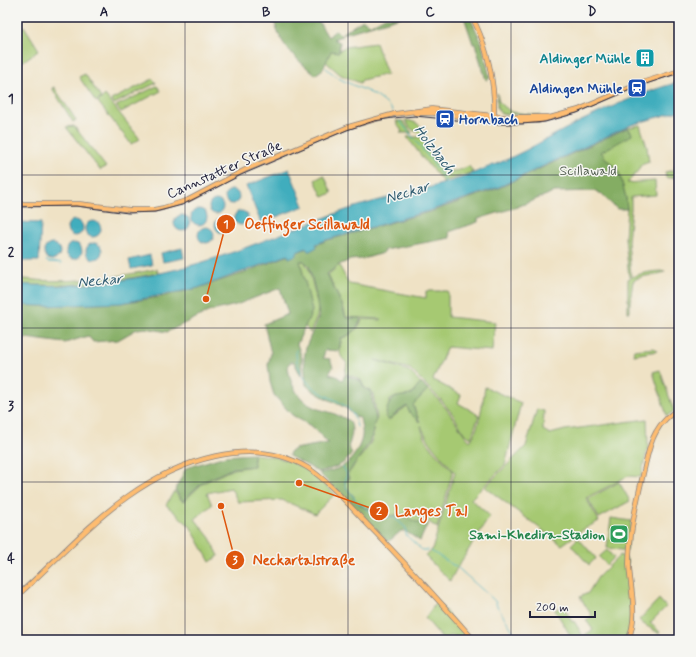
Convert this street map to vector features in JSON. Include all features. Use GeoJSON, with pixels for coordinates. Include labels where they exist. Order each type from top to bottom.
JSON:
{"type":"FeatureCollection","features":[{"type":"Feature","properties":{"kind":"main road"},"geometry":{"type":"LineString","coordinates":[[472,17],[487,54],[493,80],[495,110],[492,117]]}},
{"type":"Feature","properties":{"kind":"main road"},"geometry":{"type":"LineString","coordinates":[[492,117],[532,121],[565,114],[587,107],[641,82],[679,71]]}},
{"type":"Feature","properties":{"kind":"main road"},"geometry":{"type":"LineString","coordinates":[[492,117],[494,102]]}},
{"type":"Feature","properties":{"kind":"main road"},"geometry":{"type":"LineString","coordinates":[[495,110],[503,117]]}},
{"type":"Feature","properties":{"kind":"main road","name":"Cannstatter Straße"},"geometry":{"type":"LineString","coordinates":[[17,204],[80,204],[131,210],[153,210],[188,200],[245,170],[348,127],[384,116],[411,112],[492,117]]}},
{"type":"Feature","properties":{"kind":"main road"},"geometry":{"type":"LineString","coordinates":[[492,117],[548,118]]}},
{"type":"Feature","properties":{"kind":"main road"},"geometry":{"type":"LineString","coordinates":[[628,640],[634,618],[629,562],[636,504],[654,434],[663,422],[679,408]]}},
{"type":"Feature","properties":{"kind":"main road"},"geometry":{"type":"LineString","coordinates":[[17,596],[99,519],[117,504],[148,483],[177,469],[214,457],[244,452],[263,453],[294,461],[308,468],[322,479],[388,545],[474,640]]}},
{"type":"Feature","properties":{"kind":"green space"},"geometry":{"type":"Polygon","coordinates":[[[274,17],[316,17],[328,37],[336,30],[342,36],[333,39],[340,42],[339,52],[331,51],[323,69],[315,75],[288,50],[283,43],[276,27],[274,17]]]}},
{"type":"Feature","properties":{"kind":"green space"},"geometry":{"type":"Polygon","coordinates":[[[385,17],[401,17],[343,34],[342,33],[363,20],[370,25],[385,17]]]}},
{"type":"Feature","properties":{"kind":"green space"},"geometry":{"type":"Polygon","coordinates":[[[464,17],[470,17],[482,43],[490,78],[486,80],[475,44],[473,44],[464,17]]]}},
{"type":"Feature","properties":{"kind":"green space"},"geometry":{"type":"Polygon","coordinates":[[[24,26],[39,50],[22,62],[17,54],[17,30],[24,26]]]}},
{"type":"Feature","properties":{"kind":"green space"},"geometry":{"type":"Polygon","coordinates":[[[376,43],[387,74],[362,80],[360,83],[341,75],[326,62],[331,51],[339,52],[339,50],[345,47],[376,43]]]}},
{"type":"Feature","properties":{"kind":"green space"},"geometry":{"type":"Polygon","coordinates":[[[85,74],[101,98],[96,102],[79,77],[85,74]]]}},
{"type":"Feature","properties":{"kind":"green space"},"geometry":{"type":"Polygon","coordinates":[[[153,79],[156,83],[114,104],[111,100],[153,79]]]}},
{"type":"Feature","properties":{"kind":"green space"},"geometry":{"type":"Polygon","coordinates":[[[157,86],[161,91],[121,112],[116,106],[157,86]]]}},
{"type":"Feature","properties":{"kind":"green space"},"geometry":{"type":"Polygon","coordinates":[[[54,87],[76,120],[73,122],[52,88],[54,87]]]}},
{"type":"Feature","properties":{"kind":"green space"},"geometry":{"type":"Polygon","coordinates":[[[497,93],[499,102],[511,112],[540,115],[501,114],[497,108],[497,93]]]}},
{"type":"Feature","properties":{"kind":"green space"},"geometry":{"type":"Polygon","coordinates":[[[105,95],[140,139],[131,144],[98,102],[105,95]]]}},
{"type":"Feature","properties":{"kind":"green space"},"geometry":{"type":"Polygon","coordinates":[[[405,120],[418,124],[425,135],[409,127],[405,120]]]}},
{"type":"Feature","properties":{"kind":"green space"},"geometry":{"type":"Polygon","coordinates":[[[396,121],[403,121],[412,133],[400,133],[402,132],[396,121]]]}},
{"type":"Feature","properties":{"kind":"green space"},"geometry":{"type":"Polygon","coordinates":[[[640,125],[647,147],[649,162],[641,165],[627,183],[655,181],[656,195],[631,197],[628,241],[631,276],[629,277],[625,238],[627,209],[626,198],[620,175],[615,166],[608,161],[601,152],[631,131],[627,128],[640,125]]]}},
{"type":"Feature","properties":{"kind":"green space"},"geometry":{"type":"Polygon","coordinates":[[[74,126],[106,167],[100,170],[66,127],[74,126]]]}},
{"type":"Feature","properties":{"kind":"green space","name":"Scillawald"},"geometry":{"type":"Polygon","coordinates":[[[627,128],[631,131],[632,135],[601,152],[608,161],[615,166],[620,175],[626,198],[627,209],[617,209],[596,191],[554,192],[517,207],[478,219],[478,222],[449,232],[450,238],[385,250],[383,253],[363,259],[350,260],[339,265],[327,274],[342,305],[346,318],[361,318],[354,331],[341,338],[339,351],[325,350],[323,358],[330,359],[333,367],[329,374],[342,380],[345,375],[361,381],[364,388],[371,392],[376,420],[372,436],[368,444],[347,474],[349,479],[345,482],[346,486],[356,502],[366,509],[370,508],[378,514],[381,513],[387,516],[405,514],[409,519],[419,523],[424,518],[428,523],[420,541],[405,531],[401,531],[388,542],[319,473],[337,469],[346,464],[355,453],[359,445],[362,432],[360,418],[355,416],[347,409],[310,389],[306,385],[304,359],[306,347],[319,316],[309,266],[304,261],[300,261],[312,311],[297,344],[302,358],[301,376],[294,362],[290,362],[288,365],[290,379],[296,392],[305,402],[318,409],[346,419],[350,422],[352,428],[348,447],[352,453],[342,464],[328,470],[318,472],[289,456],[290,452],[294,449],[328,443],[314,428],[292,415],[274,395],[270,382],[268,365],[271,353],[264,324],[288,314],[280,288],[236,305],[208,312],[167,332],[146,328],[137,329],[118,340],[93,342],[88,336],[65,343],[17,337],[17,305],[41,306],[121,303],[160,297],[198,288],[241,274],[328,240],[433,211],[499,188],[627,128]]]}},
{"type":"Feature","properties":{"kind":"green space"},"geometry":{"type":"Polygon","coordinates":[[[407,137],[421,137],[426,140],[435,160],[448,170],[459,170],[469,166],[473,172],[443,182],[407,137]]]}},
{"type":"Feature","properties":{"kind":"green space"},"geometry":{"type":"Polygon","coordinates":[[[679,164],[679,177],[666,178],[665,172],[675,170],[675,165],[679,164]]]}},
{"type":"Feature","properties":{"kind":"green space"},"geometry":{"type":"Polygon","coordinates":[[[324,175],[332,193],[323,197],[315,180],[324,175]]]}},
{"type":"Feature","properties":{"kind":"green space"},"geometry":{"type":"Polygon","coordinates":[[[300,261],[304,261],[309,269],[318,307],[317,317],[310,333],[305,326],[312,311],[300,261]]]}},
{"type":"Feature","properties":{"kind":"green space"},"geometry":{"type":"Polygon","coordinates":[[[339,265],[349,284],[426,298],[426,291],[448,291],[448,317],[495,322],[492,351],[447,347],[433,380],[461,395],[458,403],[479,415],[471,438],[464,433],[454,416],[442,401],[410,369],[375,360],[409,371],[421,383],[411,395],[396,397],[390,400],[385,417],[389,420],[407,406],[409,412],[420,422],[413,405],[428,389],[447,410],[463,433],[470,441],[478,423],[485,387],[521,403],[505,465],[471,499],[490,516],[450,581],[425,556],[432,550],[455,472],[440,456],[424,433],[421,426],[429,445],[453,471],[437,528],[424,517],[419,523],[409,519],[405,514],[387,516],[370,507],[366,508],[356,502],[346,486],[345,482],[350,479],[347,474],[372,440],[375,421],[377,418],[373,393],[364,387],[361,380],[345,374],[347,363],[340,354],[342,338],[355,331],[362,319],[382,319],[346,317],[343,306],[328,275],[339,265]]]}},
{"type":"Feature","properties":{"kind":"green space"},"geometry":{"type":"Polygon","coordinates":[[[157,269],[158,273],[123,279],[70,285],[17,284],[17,278],[52,281],[87,280],[157,269]]]}},
{"type":"Feature","properties":{"kind":"green space"},"geometry":{"type":"Polygon","coordinates":[[[655,271],[665,271],[659,274],[641,277],[633,281],[630,312],[628,312],[628,279],[637,275],[655,271]]]}},
{"type":"Feature","properties":{"kind":"green space"},"geometry":{"type":"Polygon","coordinates":[[[654,348],[657,351],[634,355],[633,350],[654,348]]]}},
{"type":"Feature","properties":{"kind":"green space"},"geometry":{"type":"Polygon","coordinates":[[[660,370],[674,411],[667,416],[653,372],[660,370]]]}},
{"type":"Feature","properties":{"kind":"green space"},"geometry":{"type":"Polygon","coordinates":[[[421,383],[428,389],[413,405],[419,422],[409,412],[407,406],[389,420],[387,419],[386,414],[391,401],[399,397],[411,395],[421,383]]]}},
{"type":"Feature","properties":{"kind":"green space"},"geometry":{"type":"Polygon","coordinates":[[[537,409],[544,411],[543,430],[550,434],[565,430],[647,419],[648,446],[641,477],[628,476],[586,498],[599,521],[584,529],[562,545],[485,487],[526,446],[537,409]]]}},
{"type":"Feature","properties":{"kind":"green space"},"geometry":{"type":"Polygon","coordinates":[[[253,454],[279,458],[298,465],[316,477],[335,494],[315,514],[282,500],[238,502],[231,488],[207,493],[212,505],[195,519],[210,538],[219,556],[210,562],[190,526],[166,505],[174,491],[183,502],[203,483],[233,469],[254,466],[253,454]]]}},
{"type":"Feature","properties":{"kind":"green space"},"geometry":{"type":"Polygon","coordinates":[[[253,454],[254,466],[233,468],[203,482],[183,501],[175,490],[186,468],[225,456],[253,454]]]}},
{"type":"Feature","properties":{"kind":"green space"},"geometry":{"type":"Polygon","coordinates":[[[619,482],[630,501],[599,518],[588,499],[619,482]]]}},
{"type":"Feature","properties":{"kind":"green space","name":"Sami-Khedira-Stadion"},"geometry":{"type":"Polygon","coordinates":[[[611,518],[631,521],[627,551],[607,548],[611,518]]]}},
{"type":"Feature","properties":{"kind":"green space"},"geometry":{"type":"Polygon","coordinates":[[[578,538],[596,558],[589,565],[571,545],[578,538]]]}},
{"type":"Feature","properties":{"kind":"green space"},"geometry":{"type":"Polygon","coordinates":[[[607,550],[614,558],[607,565],[599,557],[607,550]]]}},
{"type":"Feature","properties":{"kind":"green space"},"geometry":{"type":"Polygon","coordinates":[[[620,555],[627,559],[632,623],[626,640],[573,640],[555,610],[563,606],[572,622],[574,621],[583,636],[593,630],[586,620],[592,616],[580,597],[588,593],[598,577],[620,555]]]}},
{"type":"Feature","properties":{"kind":"green space"},"geometry":{"type":"Polygon","coordinates":[[[659,599],[666,607],[650,623],[660,632],[658,633],[639,620],[659,599]]]}},
{"type":"Feature","properties":{"kind":"green space"},"geometry":{"type":"Polygon","coordinates":[[[437,601],[467,636],[451,636],[443,639],[425,618],[437,601]]]}},
{"type":"Feature","properties":{"kind":"water"},"geometry":{"type":"Polygon","coordinates":[[[679,82],[679,111],[631,125],[499,187],[432,210],[326,240],[316,244],[317,247],[310,251],[306,248],[297,252],[297,255],[289,258],[288,255],[198,288],[121,303],[42,306],[17,305],[17,284],[46,286],[75,285],[134,278],[163,272],[220,257],[360,205],[432,187],[461,178],[525,151],[617,104],[641,94],[679,82]]]}},
{"type":"Feature","properties":{"kind":"water"},"geometry":{"type":"Polygon","coordinates":[[[289,169],[304,206],[261,223],[246,186],[289,169]]]}},
{"type":"Feature","properties":{"kind":"water"},"geometry":{"type":"Polygon","coordinates":[[[229,190],[235,190],[239,194],[239,200],[235,204],[229,204],[225,200],[225,194],[229,190]]]}},
{"type":"Feature","properties":{"kind":"water"},"geometry":{"type":"Polygon","coordinates":[[[213,200],[219,200],[223,204],[223,210],[219,214],[213,214],[209,210],[209,204],[213,200]]]}},
{"type":"Feature","properties":{"kind":"water"},"geometry":{"type":"Polygon","coordinates":[[[199,209],[206,214],[207,217],[202,224],[199,225],[192,220],[191,217],[196,210],[199,209]]]}},
{"type":"Feature","properties":{"kind":"water"},"geometry":{"type":"Polygon","coordinates":[[[238,211],[244,211],[248,215],[248,221],[244,225],[238,225],[234,221],[234,215],[238,211]]]}},
{"type":"Feature","properties":{"kind":"water"},"geometry":{"type":"Polygon","coordinates":[[[182,215],[189,220],[190,223],[185,230],[182,231],[175,226],[174,223],[179,216],[182,215]]]}},
{"type":"Feature","properties":{"kind":"water"},"geometry":{"type":"Polygon","coordinates":[[[223,217],[230,222],[231,225],[226,232],[223,233],[216,228],[215,225],[220,218],[223,217]]]}},
{"type":"Feature","properties":{"kind":"water"},"geometry":{"type":"Polygon","coordinates":[[[75,220],[81,222],[83,228],[81,234],[75,236],[69,234],[67,228],[69,222],[75,220]]]}},
{"type":"Feature","properties":{"kind":"water"},"geometry":{"type":"Polygon","coordinates":[[[93,221],[99,223],[101,229],[99,235],[93,237],[87,235],[85,229],[87,223],[93,221]]]}},
{"type":"Feature","properties":{"kind":"water"},"geometry":{"type":"Polygon","coordinates":[[[17,222],[41,223],[39,261],[17,261],[17,222]]]}},
{"type":"Feature","properties":{"kind":"water"},"geometry":{"type":"Polygon","coordinates":[[[206,227],[212,229],[214,235],[212,241],[206,243],[200,241],[198,235],[200,229],[206,227]]]}},
{"type":"Feature","properties":{"kind":"water"},"geometry":{"type":"Polygon","coordinates":[[[74,243],[80,245],[82,251],[80,257],[74,259],[68,257],[66,251],[68,245],[74,243]]]}},
{"type":"Feature","properties":{"kind":"water"},"geometry":{"type":"Polygon","coordinates":[[[94,243],[100,245],[102,251],[100,257],[94,259],[88,257],[86,251],[88,245],[94,243]]]}},
{"type":"Feature","properties":{"kind":"water"},"geometry":{"type":"Polygon","coordinates":[[[52,244],[59,249],[60,252],[55,259],[52,260],[45,255],[44,252],[49,245],[52,244]]]}},
{"type":"Feature","properties":{"kind":"water"},"geometry":{"type":"Polygon","coordinates":[[[182,248],[184,258],[163,262],[161,253],[182,248]]]}},
{"type":"Feature","properties":{"kind":"water"},"geometry":{"type":"Polygon","coordinates":[[[150,255],[152,265],[131,269],[129,260],[150,255]]]}},
{"type":"Feature","properties":{"kind":"waterway","name":"Holzbach"},"geometry":{"type":"LineString","coordinates":[[326,68],[340,79],[375,95],[393,111]]}},
{"type":"Feature","properties":{"kind":"waterway","name":"Holzbach"},"geometry":{"type":"LineString","coordinates":[[400,121],[431,160],[446,182]]}},
{"type":"Feature","properties":{"kind":"waterway"},"geometry":{"type":"LineString","coordinates":[[47,260],[46,261],[48,262],[61,264]]}},
{"type":"Feature","properties":{"kind":"waterway"},"geometry":{"type":"LineString","coordinates":[[296,350],[299,368],[308,383],[316,390],[341,403],[348,409],[354,416],[357,427]]}},
{"type":"Feature","properties":{"kind":"waterway"},"geometry":{"type":"LineString","coordinates":[[343,467],[347,474],[345,483],[346,487],[356,502],[382,517],[395,518],[406,528],[406,535],[422,550],[428,550]]}},
{"type":"Feature","properties":{"kind":"waterway"},"geometry":{"type":"LineString","coordinates":[[431,551],[456,567]]}},
{"type":"Feature","properties":{"kind":"waterway"},"geometry":{"type":"LineString","coordinates":[[458,568],[495,601],[519,640]]}},
{"type":"Feature","properties":{"kind":"tram line"},"geometry":{"type":"LineString","coordinates":[[17,207],[76,206],[128,213],[155,212],[182,205],[241,175],[347,130],[374,121],[415,116],[496,124],[545,122],[577,113],[637,87],[679,73]]}},
{"type":"Feature","properties":{"kind":"place","name":"Aldinger Mühle"},"geometry":{"type":"Point","coordinates":[645,58]}},
{"type":"Feature","properties":{"kind":"place","name":"Aldingen Mühle"},"geometry":{"type":"Point","coordinates":[637,88]}},
{"type":"Feature","properties":{"kind":"place","name":"Hornbach"},"geometry":{"type":"Point","coordinates":[445,119]}},
{"type":"Feature","properties":{"kind":"place","name":"Oeffinger Scillawald"},"geometry":{"type":"Point","coordinates":[206,299]}},
{"type":"Feature","properties":{"kind":"place","name":"Langes Tal"},"geometry":{"type":"Point","coordinates":[299,483]}},
{"type":"Feature","properties":{"kind":"place","name":"Neckartalstraße"},"geometry":{"type":"Point","coordinates":[221,506]}},
{"type":"Feature","properties":{"kind":"place","name":"Sami-Khedira-Stadion"},"geometry":{"type":"Point","coordinates":[619,534]}},
{"type":"Feature","properties":{"kind":"water label","name":"Neckar"},"geometry":{"type":"Point","coordinates":[407,192]}},
{"type":"Feature","properties":{"kind":"water label","name":"Neckar"},"geometry":{"type":"Point","coordinates":[100,280]}}]}
